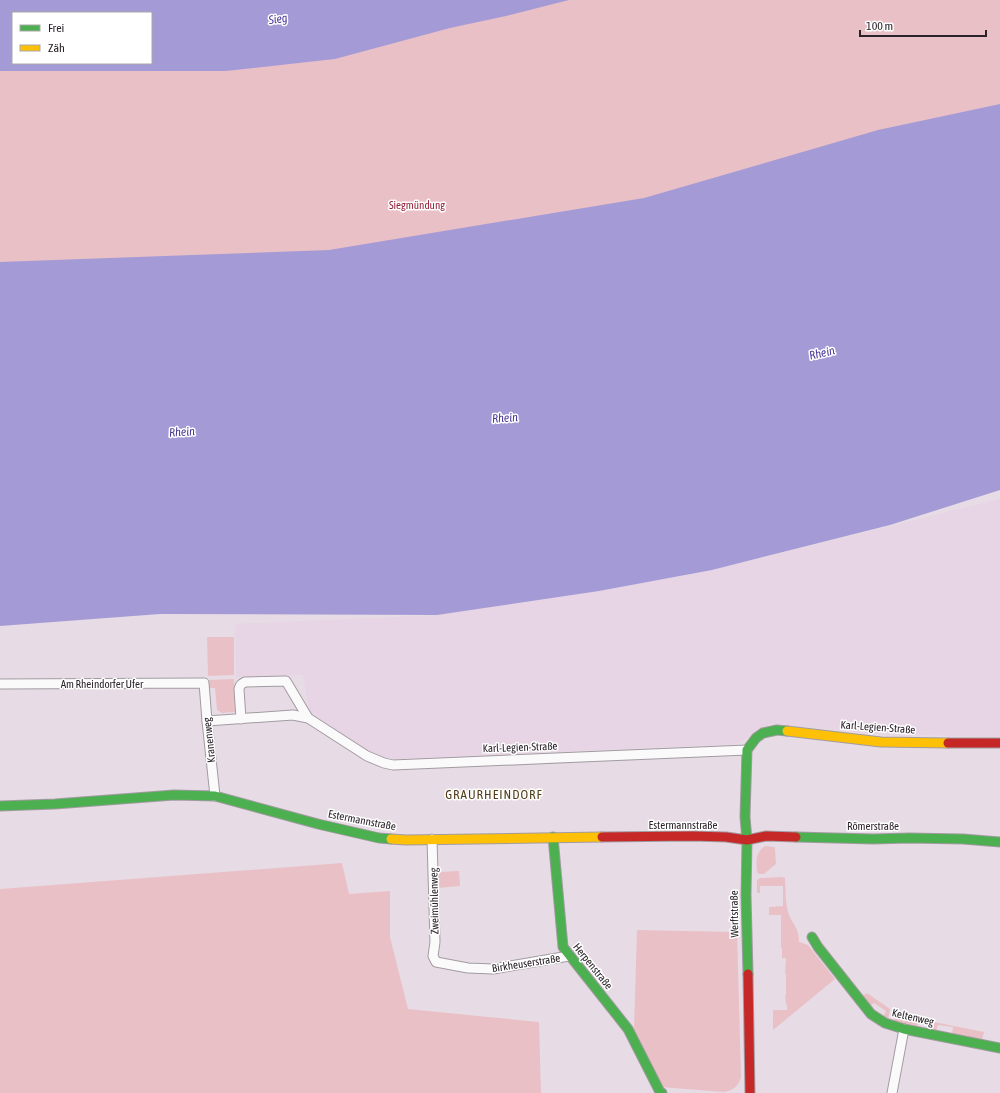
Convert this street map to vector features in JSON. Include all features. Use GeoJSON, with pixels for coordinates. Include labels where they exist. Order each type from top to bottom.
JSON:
{"type":"FeatureCollection","features":[{"type":"Feature","properties":{"kind":"street","name":"Karl-Legien-Straße"},"geometry":{"type":"LineString","coordinates":[[241,719],[239,689],[242,683],[279,681],[286,681],[308,718]]}},
{"type":"Feature","properties":{"kind":"street","name":"Am Rheindorfer Ufer"},"geometry":{"type":"LineString","coordinates":[[0,684],[204,684]]}},
{"type":"Feature","properties":{"kind":"street","name":"Kranenweg"},"geometry":{"type":"LineString","coordinates":[[204,684],[215,796]]}},
{"type":"Feature","properties":{"kind":"street","name":"Karl-Legien-Straße"},"geometry":{"type":"LineString","coordinates":[[207,721],[293,715],[308,718],[368,756],[393,765],[747,750],[756,737],[763,732],[770,730],[881,742],[1000,743]]}},
{"type":"Feature","properties":{"kind":"street","name":"Werftstraße"},"geometry":{"type":"LineString","coordinates":[[747,750],[745,817],[747,840],[746,921],[750,1093]]}},
{"type":"Feature","properties":{"kind":"street","name":"Estermannstraße"},"geometry":{"type":"LineString","coordinates":[[0,806],[55,804],[174,795],[215,796],[318,824],[378,838],[406,840],[692,836],[726,837],[747,840]]}},
{"type":"Feature","properties":{"kind":"street","name":"Römerstraße"},"geometry":{"type":"LineString","coordinates":[[747,840],[766,836],[873,839],[963,839],[1000,842]]}},
{"type":"Feature","properties":{"kind":"street","name":"Herpenstraße"},"geometry":{"type":"LineString","coordinates":[[553,837],[563,947],[628,1029],[660,1092],[662,1093]]}},
{"type":"Feature","properties":{"kind":"street","name":"Zweimühlenweg"},"geometry":{"type":"LineString","coordinates":[[432,839],[435,942],[432,956],[436,962]]}},
{"type":"Feature","properties":{"kind":"street","name":"Keltenweg"},"geometry":{"type":"LineString","coordinates":[[812,937],[836,971],[871,1014],[885,1023],[904,1029],[1000,1048]]}},
{"type":"Feature","properties":{"kind":"street","name":"Birkheuserstraße"},"geometry":{"type":"LineString","coordinates":[[436,962],[468,968],[494,969],[569,956]]}},
{"type":"Feature","properties":{"kind":"street"},"geometry":{"type":"LineString","coordinates":[[892,1093],[904,1029]]}},
{"type":"Feature","properties":{"kind":"shaded area"},"geometry":{"type":"Polygon","coordinates":[[[1000,499],[1000,737],[881,734],[770,724],[736,744],[396,759],[382,757],[371,753],[309,711],[303,675],[236,677],[235,624],[437,615],[599,591],[712,570],[1000,499]]]}},
{"type":"Feature","properties":{"kind":"green space","name":"Siegmündung"},"geometry":{"type":"Polygon","coordinates":[[[0,0],[1000,0],[1000,293],[0,432],[0,37],[12,61],[12,64],[152,64],[152,12],[12,12],[0,0]]]}},
{"type":"Feature","properties":{"kind":"green space"},"geometry":{"type":"Polygon","coordinates":[[[207,637],[234,637],[234,675],[208,676],[207,637]]]}},
{"type":"Feature","properties":{"kind":"green space"},"geometry":{"type":"Polygon","coordinates":[[[234,679],[235,712],[222,713],[217,710],[215,688],[208,688],[208,680],[234,679]]]}},
{"type":"Feature","properties":{"kind":"green space"},"geometry":{"type":"Polygon","coordinates":[[[765,846],[775,848],[776,864],[764,874],[759,874],[757,872],[756,864],[757,858],[759,851],[765,846]]]}},
{"type":"Feature","properties":{"kind":"green space"},"geometry":{"type":"Polygon","coordinates":[[[342,863],[349,894],[390,891],[390,937],[408,1009],[539,1022],[541,1093],[0,1093],[0,889],[342,863]]]}},
{"type":"Feature","properties":{"kind":"green space"},"geometry":{"type":"Polygon","coordinates":[[[459,871],[460,886],[438,888],[438,872],[459,871]]]}},
{"type":"Feature","properties":{"kind":"green space"},"geometry":{"type":"Polygon","coordinates":[[[760,878],[785,878],[786,902],[789,915],[797,930],[799,942],[808,945],[835,979],[773,1030],[773,1010],[787,1010],[785,995],[786,958],[782,958],[781,915],[769,915],[769,907],[783,906],[783,886],[760,886],[760,893],[757,893],[757,880],[760,878]]]}},
{"type":"Feature","properties":{"kind":"green space"},"geometry":{"type":"Polygon","coordinates":[[[637,930],[737,932],[741,1077],[737,1086],[733,1089],[724,1092],[660,1087],[634,1029],[637,930]]]}},
{"type":"Feature","properties":{"kind":"green space"},"geometry":{"type":"Polygon","coordinates":[[[867,993],[890,1009],[888,1020],[883,1017],[886,1011],[874,1003],[869,1007],[861,997],[867,993]]]}},
{"type":"Feature","properties":{"kind":"green space"},"geometry":{"type":"Polygon","coordinates":[[[895,1011],[919,1019],[917,1027],[894,1022],[895,1011]]]}},
{"type":"Feature","properties":{"kind":"green space"},"geometry":{"type":"Polygon","coordinates":[[[934,1022],[984,1032],[982,1040],[952,1034],[953,1027],[938,1025],[935,1031],[933,1028],[934,1022]]]}},
{"type":"Feature","properties":{"kind":"water","name":"Sieg"},"geometry":{"type":"Polygon","coordinates":[[[0,0],[569,0],[450,28],[335,59],[226,71],[0,71],[0,0]]]}},
{"type":"Feature","properties":{"kind":"water","name":"Rhein"},"geometry":{"type":"Polygon","coordinates":[[[1000,104],[1000,490],[890,525],[712,570],[599,591],[437,615],[160,614],[0,626],[0,262],[329,250],[644,198],[878,130],[1000,104]]]}},
{"type":"Feature","properties":{"kind":"traffic: fast"},"geometry":{"type":"LineString","coordinates":[[748,974],[746,895],[747,840],[745,817],[747,750],[756,738],[763,733],[777,730],[787,731]]}},
{"type":"Feature","properties":{"kind":"traffic: fast"},"geometry":{"type":"LineString","coordinates":[[0,806],[55,804],[174,795],[215,796],[318,824],[379,838],[391,839]]}},
{"type":"Feature","properties":{"kind":"traffic: fast"},"geometry":{"type":"LineString","coordinates":[[553,837],[563,947],[628,1029],[660,1092],[662,1093]]}},
{"type":"Feature","properties":{"kind":"traffic: fast"},"geometry":{"type":"LineString","coordinates":[[796,837],[963,839],[1000,842]]}},
{"type":"Feature","properties":{"kind":"traffic: fast"},"geometry":{"type":"LineString","coordinates":[[812,937],[818,947],[871,1014],[885,1023],[904,1029],[1000,1048]]}},
{"type":"Feature","properties":{"kind":"traffic: slow"},"geometry":{"type":"LineString","coordinates":[[787,731],[881,742],[948,743]]}},
{"type":"Feature","properties":{"kind":"traffic: slow"},"geometry":{"type":"LineString","coordinates":[[391,839],[602,837]]}},
{"type":"Feature","properties":{"kind":"traffic: jam"},"geometry":{"type":"LineString","coordinates":[[948,743],[1000,743]]}},
{"type":"Feature","properties":{"kind":"traffic: jam"},"geometry":{"type":"LineString","coordinates":[[602,837],[692,836],[726,837],[747,840],[766,836],[796,837]]}},
{"type":"Feature","properties":{"kind":"traffic: jam"},"geometry":{"type":"LineString","coordinates":[[748,974],[750,1093]]}},
{"type":"Feature","properties":{"kind":"district","name":"GRAURHEINDORF"},"geometry":{"type":"Point","coordinates":[494,794]}}]}
